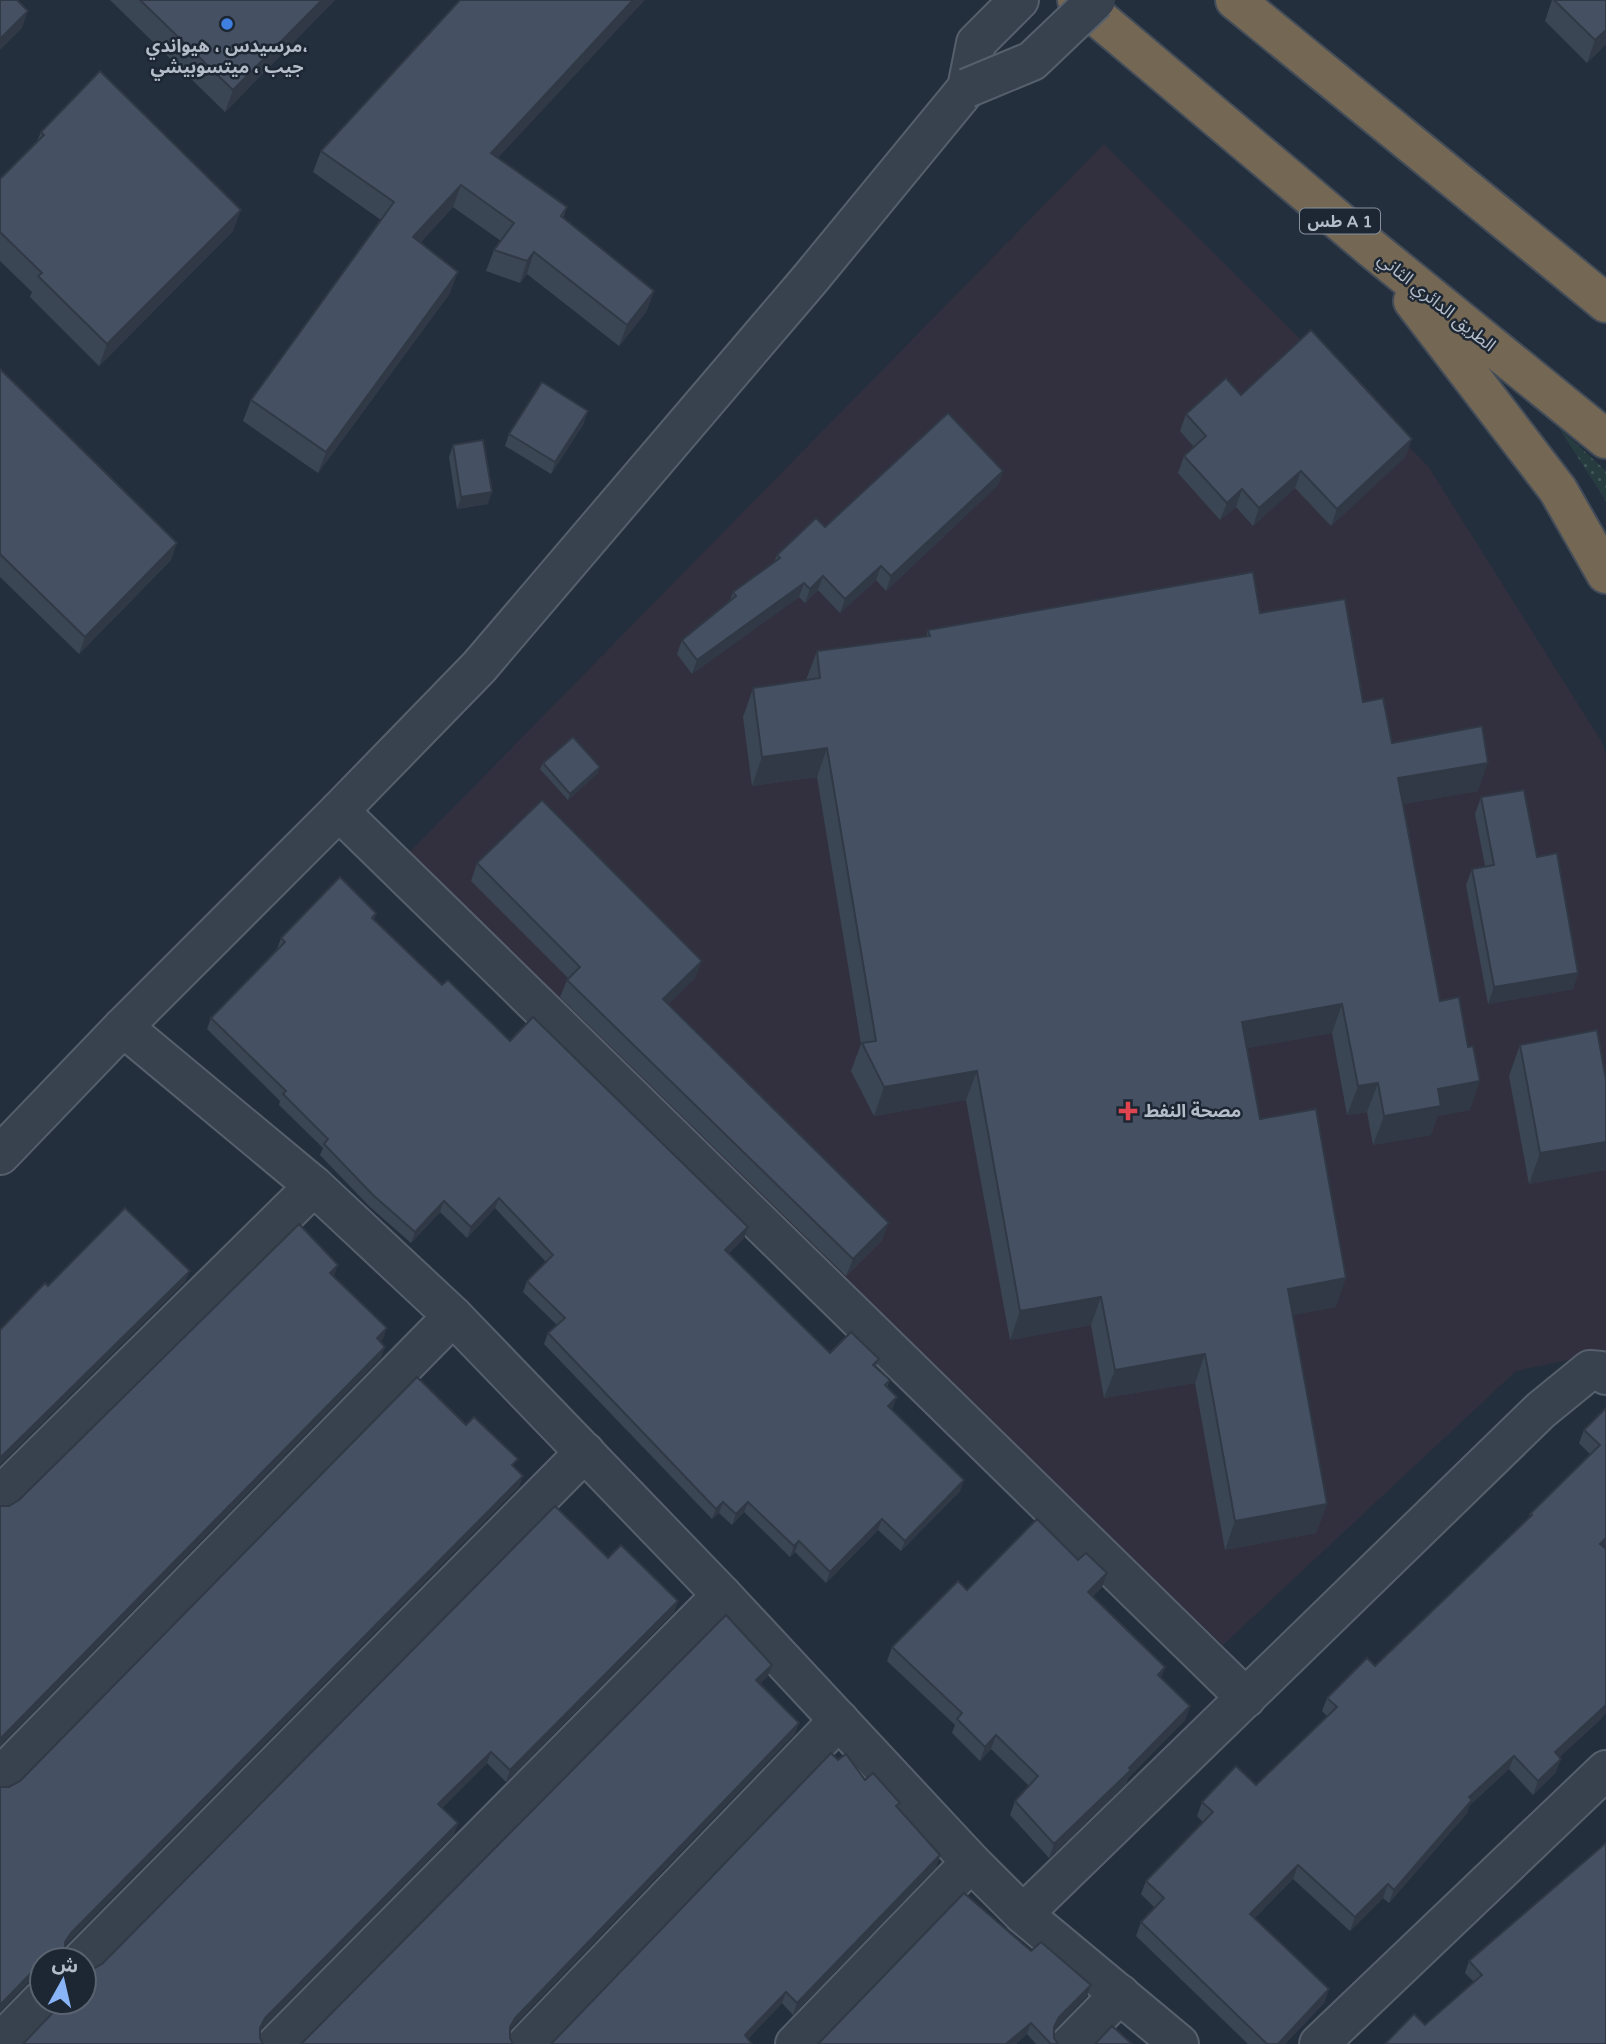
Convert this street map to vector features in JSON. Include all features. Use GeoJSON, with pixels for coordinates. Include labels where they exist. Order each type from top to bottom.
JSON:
{"type":"FeatureCollection","features":[{"type":"Feature","properties":{"kind":"highway","name":"الطريق الدائري الثاني"},"geometry":{"type":"LineString","coordinates":[[1077,0],[1376,252],[1606,439]]}},
{"type":"Feature","properties":{"kind":"highway"},"geometry":{"type":"LineString","coordinates":[[1235,0],[1606,303]]}},
{"type":"Feature","properties":{"kind":"highway"},"geometry":{"type":"LineString","coordinates":[[1376,252],[1558,490],[1606,573]]}},
{"type":"Feature","properties":{"kind":"street"},"geometry":{"type":"LineString","coordinates":[[967,88],[976,43],[1019,0]]}},
{"type":"Feature","properties":{"kind":"street"},"geometry":{"type":"LineString","coordinates":[[0,1155],[479,667],[810,279],[967,88],[1032,61],[1096,0]]}},
{"type":"Feature","properties":{"kind":"street"},"geometry":{"type":"LineString","coordinates":[[339,811],[1246,1698]]}},
{"type":"Feature","properties":{"kind":"street"},"geometry":{"type":"LineString","coordinates":[[123,1027],[314,1186],[453,1315],[722,1595],[971,1863],[1023,1914],[1179,2044]]}},
{"type":"Feature","properties":{"kind":"street"},"geometry":{"type":"LineString","coordinates":[[0,1496],[314,1186]]}},
{"type":"Feature","properties":{"kind":"street"},"geometry":{"type":"LineString","coordinates":[[0,1777],[453,1315]]}},
{"type":"Feature","properties":{"kind":"street"},"geometry":{"type":"LineString","coordinates":[[1023,1914],[1541,1410],[1590,1370],[1601,1370],[1606,1375]]}},
{"type":"Feature","properties":{"kind":"street"},"geometry":{"type":"LineString","coordinates":[[96,1946],[585,1452]]}},
{"type":"Feature","properties":{"kind":"street"},"geometry":{"type":"LineString","coordinates":[[277,2044],[722,1595]]}},
{"type":"Feature","properties":{"kind":"street"},"geometry":{"type":"LineString","coordinates":[[527,2044],[839,1720]]}},
{"type":"Feature","properties":{"kind":"street"},"geometry":{"type":"LineString","coordinates":[[1319,2044],[1606,1770]]}},
{"type":"Feature","properties":{"kind":"street"},"geometry":{"type":"LineString","coordinates":[[796,2044],[971,1863]]}},
{"type":"Feature","properties":{"kind":"street"},"geometry":{"type":"LineString","coordinates":[[1071,2044],[1120,1994]]}},
{"type":"Feature","properties":{"kind":"street"},"geometry":{"type":"LineString","coordinates":[[0,2043],[28,2014]]}},
{"type":"Feature","properties":{"kind":"shaded area","name":"مصحة النفط"},"geometry":{"type":"Polygon","coordinates":[[[1104,144],[1428,466],[1603,744],[1606,756],[1606,1352],[1516,1371],[1223,1645],[392,870],[1104,144]]]}},
{"type":"Feature","properties":{"kind":"green space"},"geometry":{"type":"Polygon","coordinates":[[[1559,428],[1606,471],[1606,501],[1559,428]]]}},
{"type":"Feature","properties":{"kind":"building"},"geometry":{"type":"Polygon","coordinates":[[[0,0],[17,0],[28,11],[0,39],[0,0]]]}},
{"type":"Feature","properties":{"kind":"building"},"geometry":{"type":"Polygon","coordinates":[[[140,0],[322,0],[233,90],[140,0]]]}},
{"type":"Feature","properties":{"kind":"building"},"geometry":{"type":"Polygon","coordinates":[[[460,0],[633,0],[491,153],[567,207],[561,216],[654,291],[627,325],[534,252],[527,261],[494,250],[514,223],[461,185],[413,237],[458,272],[326,452],[251,400],[394,202],[321,151],[460,0]]]}},
{"type":"Feature","properties":{"kind":"building"},"geometry":{"type":"Polygon","coordinates":[[[1554,0],[1606,0],[1606,30],[1595,40],[1554,0]]]}},
{"type":"Feature","properties":{"kind":"building"},"geometry":{"type":"Polygon","coordinates":[[[100,71],[241,210],[107,344],[38,276],[42,273],[0,232],[0,179],[44,135],[41,132],[100,71]]]}},
{"type":"Feature","properties":{"kind":"building"},"geometry":{"type":"Polygon","coordinates":[[[1311,330],[1412,439],[1337,509],[1301,471],[1259,508],[1242,489],[1227,503],[1184,456],[1206,436],[1186,414],[1226,378],[1241,395],[1311,330]]]}},
{"type":"Feature","properties":{"kind":"building"},"geometry":{"type":"Polygon","coordinates":[[[0,369],[177,543],[85,637],[0,554],[0,369]]]}},
{"type":"Feature","properties":{"kind":"building"},"geometry":{"type":"Polygon","coordinates":[[[542,382],[588,411],[555,462],[509,434],[542,382]]]}},
{"type":"Feature","properties":{"kind":"building"},"geometry":{"type":"Polygon","coordinates":[[[948,413],[1003,471],[891,576],[881,566],[845,599],[823,576],[810,589],[804,583],[697,660],[682,640],[736,596],[733,592],[780,558],[777,555],[816,518],[825,527],[948,413]]]}},
{"type":"Feature","properties":{"kind":"building"},"geometry":{"type":"Polygon","coordinates":[[[483,440],[492,492],[461,497],[453,445],[483,440]]]}},
{"type":"Feature","properties":{"kind":"building"},"geometry":{"type":"Polygon","coordinates":[[[1253,572],[1260,613],[1345,599],[1363,702],[1383,698],[1392,743],[1482,726],[1488,763],[1398,778],[1440,1001],[1459,997],[1468,1047],[1473,1046],[1480,1081],[1438,1089],[1441,1106],[1384,1116],[1378,1083],[1358,1086],[1342,1004],[1242,1022],[1260,1119],[1316,1109],[1346,1278],[1288,1289],[1327,1504],[1235,1521],[1205,1354],[1115,1370],[1101,1297],[1020,1311],[977,1071],[884,1087],[862,1043],[876,1041],[827,748],[762,757],[753,688],[820,678],[817,651],[930,636],[928,630],[1253,572]]]}},
{"type":"Feature","properties":{"kind":"building"},"geometry":{"type":"Polygon","coordinates":[[[573,737],[600,767],[570,794],[543,763],[573,737]]]}},
{"type":"Feature","properties":{"kind":"building"},"geometry":{"type":"Polygon","coordinates":[[[1524,790],[1537,857],[1557,853],[1578,973],[1494,987],[1472,869],[1494,865],[1481,797],[1524,790]]]}},
{"type":"Feature","properties":{"kind":"building"},"geometry":{"type":"Polygon","coordinates":[[[542,800],[702,961],[663,999],[889,1223],[853,1259],[567,980],[580,967],[477,863],[542,800]]]}},
{"type":"Feature","properties":{"kind":"building"},"geometry":{"type":"Polygon","coordinates":[[[340,877],[376,913],[372,918],[442,985],[448,980],[510,1041],[533,1017],[748,1227],[725,1250],[830,1353],[851,1332],[879,1359],[873,1365],[890,1380],[885,1385],[897,1397],[888,1406],[964,1480],[905,1541],[882,1519],[830,1572],[799,1541],[794,1546],[748,1502],[736,1514],[723,1502],[716,1509],[548,1333],[565,1318],[527,1281],[553,1255],[499,1198],[471,1227],[444,1201],[415,1232],[373,1195],[324,1144],[328,1139],[283,1094],[286,1091],[211,1018],[285,942],[281,938],[340,877]]]}},
{"type":"Feature","properties":{"kind":"building"},"geometry":{"type":"Polygon","coordinates":[[[1597,1030],[1606,1080],[1606,1142],[1540,1153],[1520,1045],[1597,1030]]]}},
{"type":"Feature","properties":{"kind":"building"},"geometry":{"type":"Polygon","coordinates":[[[125,1208],[190,1271],[0,1458],[0,1330],[45,1283],[48,1286],[125,1208]]]}},
{"type":"Feature","properties":{"kind":"building"},"geometry":{"type":"Polygon","coordinates":[[[299,1224],[338,1265],[330,1273],[387,1328],[377,1338],[385,1347],[0,1739],[0,1506],[9,1506],[19,1500],[299,1224]]]}},
{"type":"Feature","properties":{"kind":"building"},"geometry":{"type":"Polygon","coordinates":[[[417,1377],[466,1425],[474,1417],[518,1459],[512,1465],[523,1476],[71,1933],[65,1946],[28,1946],[28,1976],[0,2005],[0,1787],[9,1787],[20,1781],[417,1377]]]}},
{"type":"Feature","properties":{"kind":"building"},"geometry":{"type":"Polygon","coordinates":[[[1606,1408],[1606,1538],[1600,1544],[1606,1549],[1606,1705],[1555,1752],[1561,1759],[1538,1781],[1514,1756],[1469,1797],[1472,1800],[1394,1890],[1388,1884],[1355,1917],[1298,1865],[1250,1914],[1329,1989],[1278,2044],[1267,2044],[1141,1922],[1164,1898],[1146,1881],[1213,1812],[1202,1802],[1236,1766],[1256,1785],[1337,1707],[1327,1698],[1367,1658],[1375,1666],[1532,1515],[1530,1514],[1600,1445],[1584,1430],[1606,1408]]]}},
{"type":"Feature","properties":{"kind":"building"},"geometry":{"type":"Polygon","coordinates":[[[555,1506],[608,1558],[621,1545],[678,1601],[510,1770],[491,1752],[438,1804],[458,1823],[265,2018],[260,2028],[263,2044],[23,2044],[50,2016],[98,2016],[98,1966],[555,1506]]]}},
{"type":"Feature","properties":{"kind":"building"},"geometry":{"type":"Polygon","coordinates":[[[1037,1519],[1078,1560],[1086,1553],[1107,1573],[1088,1592],[1165,1667],[1158,1675],[1190,1706],[1129,1768],[1131,1770],[1054,1844],[1015,1801],[1038,1776],[996,1735],[985,1747],[957,1719],[962,1713],[892,1647],[958,1581],[967,1590],[1037,1519]]]}},
{"type":"Feature","properties":{"kind":"building"},"geometry":{"type":"Polygon","coordinates":[[[726,1615],[772,1665],[756,1680],[799,1723],[515,2018],[510,2027],[513,2044],[301,2044],[726,1615]]]}},
{"type":"Feature","properties":{"kind":"building"},"geometry":{"type":"Polygon","coordinates":[[[831,1753],[838,1760],[846,1754],[865,1780],[873,1773],[900,1803],[896,1806],[940,1855],[797,2003],[786,1992],[745,2035],[752,2044],[551,2044],[831,1753]]]}},
{"type":"Feature","properties":{"kind":"building"},"geometry":{"type":"Polygon","coordinates":[[[1606,1843],[1606,2044],[1385,2044],[1414,2014],[1425,2025],[1482,1975],[1469,1961],[1606,1843]]]}},
{"type":"Feature","properties":{"kind":"building"},"geometry":{"type":"Polygon","coordinates":[[[964,1893],[1031,1951],[1041,1942],[1091,1985],[1059,2017],[1054,2027],[1054,2038],[1058,2044],[1051,2044],[1031,2023],[1006,2044],[818,2044],[964,1893]]]}},
{"type":"Feature","properties":{"kind":"building"},"geometry":{"type":"Polygon","coordinates":[[[1112,2026],[1132,2044],[1095,2044],[1112,2026]]]}},
{"type":"Feature","properties":{"kind":"place","name":"مرسيدس ، هيواندي، جيب ، ميتسوبيشي"},"geometry":{"type":"Point","coordinates":[227,24]}},
{"type":"Feature","properties":{"kind":"place","name":"مصحة النفط"},"geometry":{"type":"Point","coordinates":[1128,1111]}}]}
